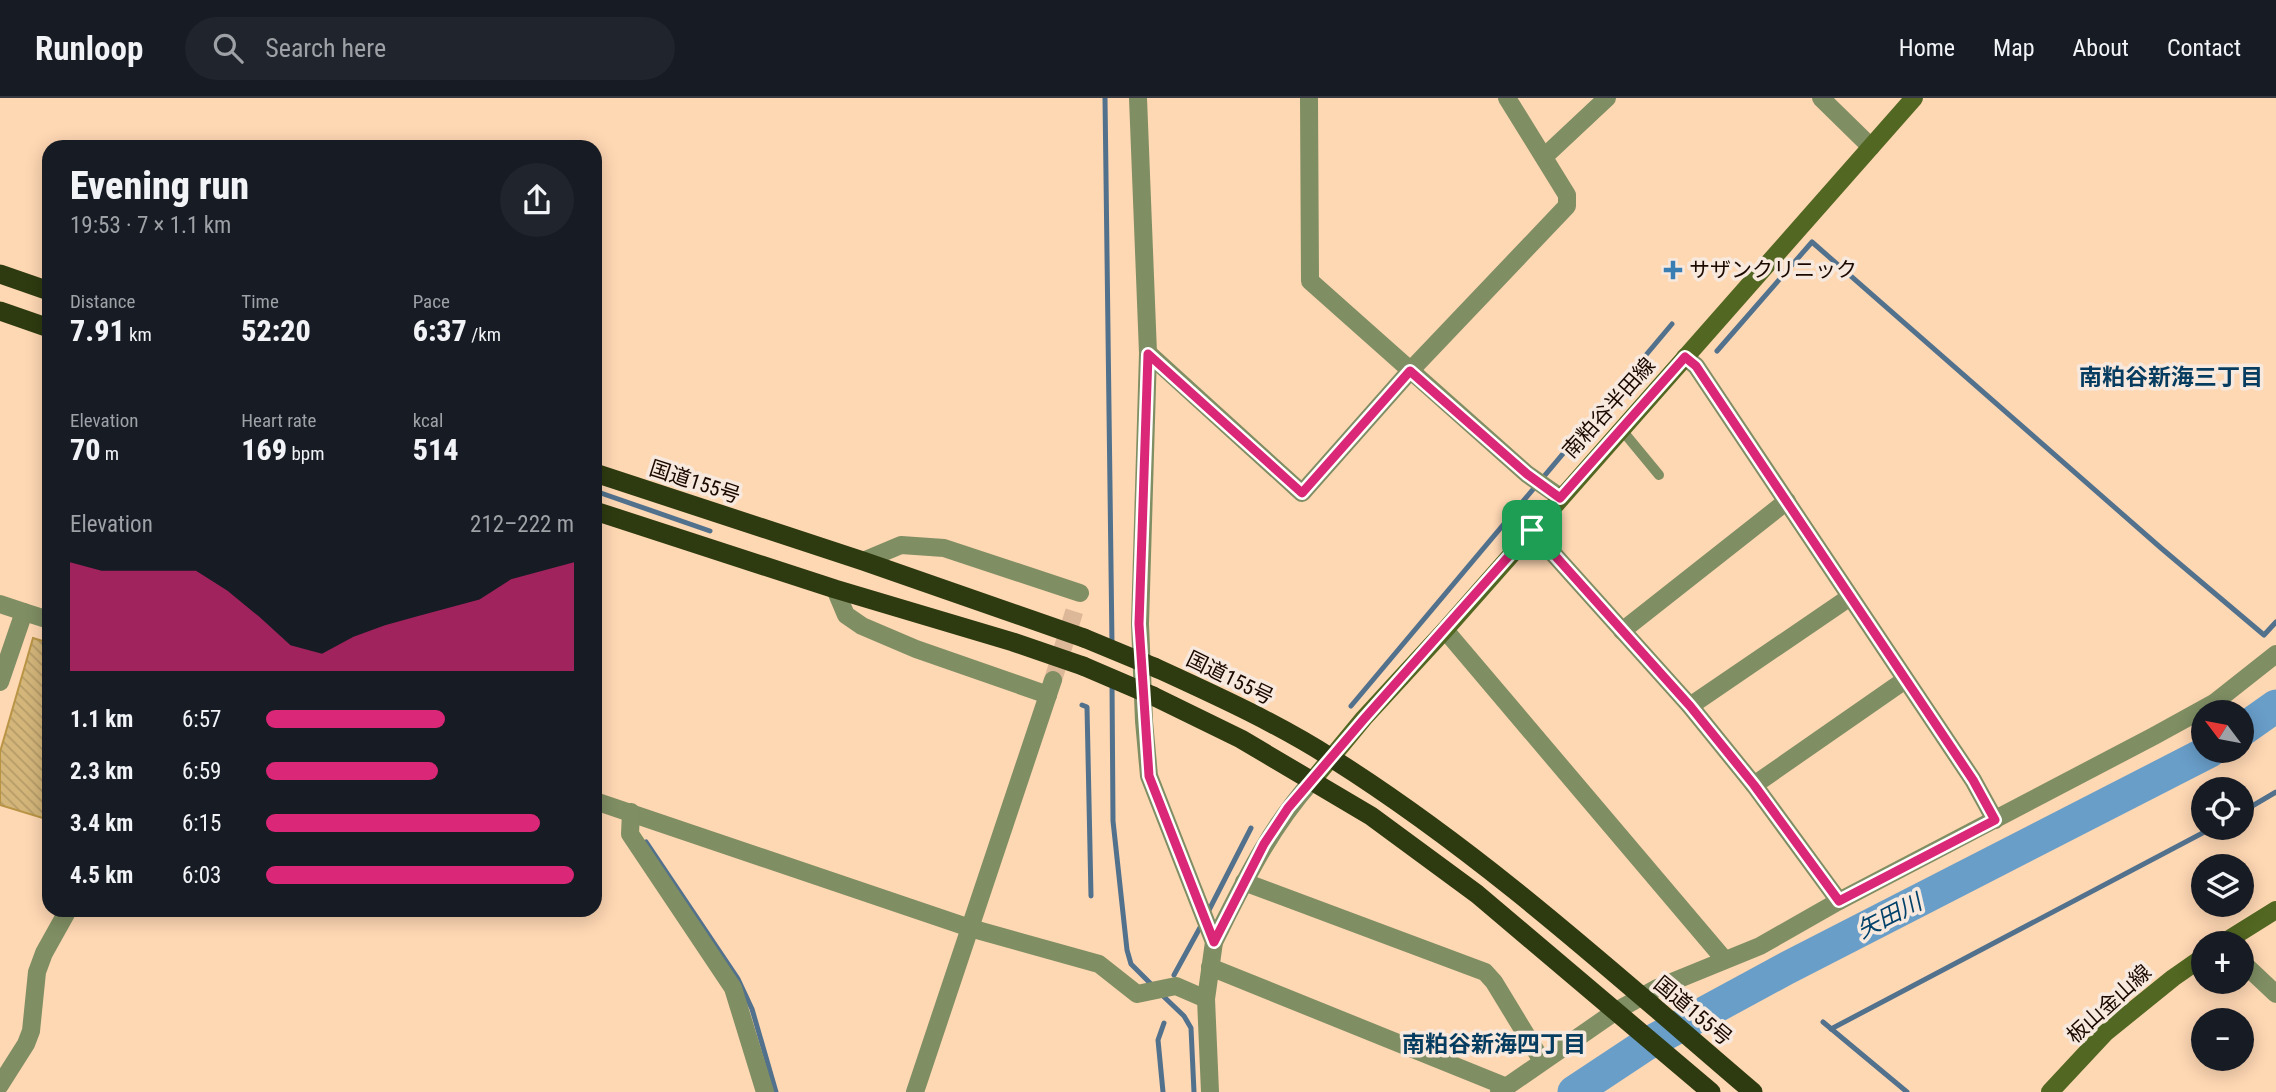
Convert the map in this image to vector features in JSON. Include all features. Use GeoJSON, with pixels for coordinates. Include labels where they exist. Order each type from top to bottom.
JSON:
{"type":"FeatureCollection","features":[{"type":"Feature","properties":{"kind":"highway"},"geometry":{"type":"LineString","coordinates":[[0,274],[42,289]]}},
{"type":"Feature","properties":{"kind":"highway"},"geometry":{"type":"LineString","coordinates":[[0,311],[42,326]]}},
{"type":"Feature","properties":{"kind":"highway","name":"国道155号"},"geometry":{"type":"LineString","coordinates":[[602,475],[863,561],[1084,638],[1251,712],[1332,758],[1451,839],[1753,1092]]}},
{"type":"Feature","properties":{"kind":"highway"},"geometry":{"type":"LineString","coordinates":[[602,514],[1083,666],[1153,696],[1241,739],[1371,816],[1437,864],[1711,1092]]}},
{"type":"Feature","properties":{"kind":"main road","name":"南粕谷半田線"},"geometry":{"type":"LineString","coordinates":[[1312,781],[1914,98]]}},
{"type":"Feature","properties":{"kind":"main road"},"geometry":{"type":"LineString","coordinates":[[2242,931],[2276,910]]}},
{"type":"Feature","properties":{"kind":"main road","name":"板山金山線"},"geometry":{"type":"LineString","coordinates":[[2050,1092],[2105,1033],[2191,965]]}},
{"type":"Feature","properties":{"kind":"street"},"geometry":{"type":"LineString","coordinates":[[1138,98],[1148,354],[1139,624],[1149,776],[1214,942]]}},
{"type":"Feature","properties":{"kind":"street"},"geometry":{"type":"LineString","coordinates":[[1309,98],[1310,281],[1527,474],[1560,498]]}},
{"type":"Feature","properties":{"kind":"street"},"geometry":{"type":"LineString","coordinates":[[1148,354],[1302,493],[1410,371],[1567,206],[1567,195],[1507,98]]}},
{"type":"Feature","properties":{"kind":"street"},"geometry":{"type":"LineString","coordinates":[[1544,157],[1607,98]]}},
{"type":"Feature","properties":{"kind":"street"},"geometry":{"type":"LineString","coordinates":[[1821,98],[1871,147]]}},
{"type":"Feature","properties":{"kind":"street"},"geometry":{"type":"LineString","coordinates":[[1685,357],[1696,366],[1787,501],[1973,780],[1995,820]]}},
{"type":"Feature","properties":{"kind":"street"},"geometry":{"type":"LineString","coordinates":[[1622,631],[1787,501]]}},
{"type":"Feature","properties":{"kind":"street"},"geometry":{"type":"LineString","coordinates":[[1532,530],[1690,706],[1754,785],[1839,901]]}},
{"type":"Feature","properties":{"kind":"street"},"geometry":{"type":"LineString","coordinates":[[863,561],[901,545],[944,548],[1080,593]]}},
{"type":"Feature","properties":{"kind":"street"},"geometry":{"type":"LineString","coordinates":[[835,589],[846,615],[862,626],[916,649],[1051,688],[915,1092]]}},
{"type":"Feature","properties":{"kind":"street"},"geometry":{"type":"LineString","coordinates":[[1690,706],[1850,597]]}},
{"type":"Feature","properties":{"kind":"street"},"geometry":{"type":"LineString","coordinates":[[0,604],[42,618]]}},
{"type":"Feature","properties":{"kind":"street"},"geometry":{"type":"LineString","coordinates":[[0,682],[23,612]]}},
{"type":"Feature","properties":{"kind":"street"},"geometry":{"type":"LineString","coordinates":[[1445,630],[1724,959]]}},
{"type":"Feature","properties":{"kind":"street"},"geometry":{"type":"LineString","coordinates":[[1210,967],[1503,1089],[1542,1061],[1724,959],[1760,946],[1839,901],[2214,703],[2276,654]]}},
{"type":"Feature","properties":{"kind":"street"},"geometry":{"type":"LineString","coordinates":[[1754,785],[1905,680]]}},
{"type":"Feature","properties":{"kind":"street"},"geometry":{"type":"LineString","coordinates":[[1212,1091],[1206,999],[1214,942],[1264,844],[1288,808],[1312,781]]}},
{"type":"Feature","properties":{"kind":"street"},"geometry":{"type":"LineString","coordinates":[[602,803],[970,928],[1099,964],[1137,994],[1176,986],[1206,999]]}},
{"type":"Feature","properties":{"kind":"street"},"geometry":{"type":"LineString","coordinates":[[631,812],[630,834],[733,988],[765,1092]]}},
{"type":"Feature","properties":{"kind":"street"},"geometry":{"type":"LineString","coordinates":[[1244,882],[1485,972],[1494,982],[1542,1061]]}},
{"type":"Feature","properties":{"kind":"street"},"geometry":{"type":"LineString","coordinates":[[0,1085],[26,1045],[31,1031],[37,972],[44,953],[64,917]]}},
{"type":"Feature","properties":{"kind":"street"},"geometry":{"type":"LineString","coordinates":[[2254,973],[2276,994]]}},
{"type":"Feature","properties":{"kind":"lane"},"geometry":{"type":"LineString","coordinates":[[1621,429],[1659,475]]}},
{"type":"Feature","properties":{"kind":"building"},"geometry":{"type":"Polygon","coordinates":[[[33,638],[42,641],[42,818],[0,805],[0,752],[33,638]]]}},
{"type":"Feature","properties":{"kind":"waterway"},"geometry":{"type":"LineString","coordinates":[[1105,98],[1112,644]]}},
{"type":"Feature","properties":{"kind":"waterway"},"geometry":{"type":"LineString","coordinates":[[1717,351],[1812,242],[2264,635],[2276,622]]}},
{"type":"Feature","properties":{"kind":"waterway"},"geometry":{"type":"LineString","coordinates":[[1351,706],[1672,324]]}},
{"type":"Feature","properties":{"kind":"waterway"},"geometry":{"type":"LineString","coordinates":[[602,493],[710,531]]}},
{"type":"Feature","properties":{"kind":"waterway"},"geometry":{"type":"LineString","coordinates":[[1112,682],[1113,821],[1127,950],[1131,964],[1154,987]]}},
{"type":"Feature","properties":{"kind":"waterway"},"geometry":{"type":"LineString","coordinates":[[1082,705],[1087,707],[1091,896]]}},
{"type":"Feature","properties":{"kind":"waterway","name":"矢田川"},"geometry":{"type":"LineString","coordinates":[[2254,722],[2276,706]]}},
{"type":"Feature","properties":{"kind":"waterway","name":"矢田川"},"geometry":{"type":"LineString","coordinates":[[1574,1092],[1645,1045],[1787,968],[2191,761]]}},
{"type":"Feature","properties":{"kind":"waterway"},"geometry":{"type":"LineString","coordinates":[[2254,805],[2276,792]]}},
{"type":"Feature","properties":{"kind":"waterway"},"geometry":{"type":"LineString","coordinates":[[1208,912],[1251,828]]}},
{"type":"Feature","properties":{"kind":"waterway"},"geometry":{"type":"LineString","coordinates":[[1831,1029],[2191,839]]}},
{"type":"Feature","properties":{"kind":"waterway"},"geometry":{"type":"LineString","coordinates":[[646,842],[738,979],[752,1009],[776,1092]]}},
{"type":"Feature","properties":{"kind":"waterway"},"geometry":{"type":"LineString","coordinates":[[1174,975],[1202,924]]}},
{"type":"Feature","properties":{"kind":"waterway"},"geometry":{"type":"LineString","coordinates":[[1161,994],[1184,1016],[1191,1028],[1194,1092]]}},
{"type":"Feature","properties":{"kind":"waterway"},"geometry":{"type":"LineString","coordinates":[[1823,1022],[1907,1092]]}},
{"type":"Feature","properties":{"kind":"waterway"},"geometry":{"type":"LineString","coordinates":[[1163,1092],[1158,1040],[1164,1023]]}},
{"type":"Feature","properties":{"kind":"tunnel"},"geometry":{"type":"LineString","coordinates":[[1053,680],[1075,609]]}},
{"type":"Feature","properties":{"kind":"place","name":"サザンクリニック"},"geometry":{"type":"Point","coordinates":[1673,270]}},
{"type":"Feature","properties":{"kind":"district","name":"南粕谷新海三丁目"},"geometry":{"type":"Point","coordinates":[2171,377]}},
{"type":"Feature","properties":{"kind":"district","name":"南粕谷新海四丁目"},"geometry":{"type":"Point","coordinates":[1494,1044]}},
{"type":"Feature","properties":{"kind":"route"},"geometry":{"type":"LineString","coordinates":[[1148,354],[1302,493],[1410,371],[1527,474],[1560,498],[1685,357],[1696,366],[1787,501],[1973,780],[1995,820],[1839,901],[1754,785],[1690,706],[1532,530],[1288,808],[1264,844],[1214,942],[1149,776],[1139,624],[1148,354]]}}]}
